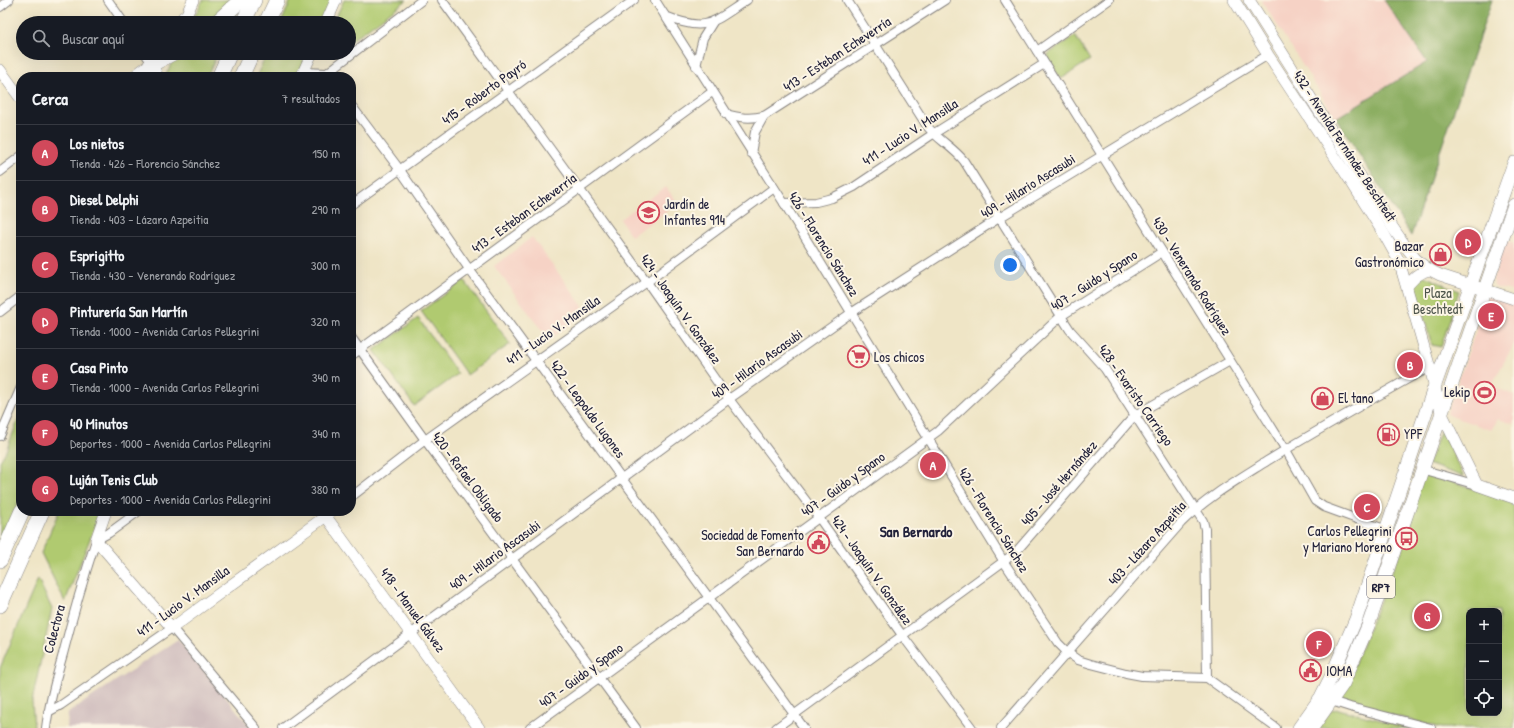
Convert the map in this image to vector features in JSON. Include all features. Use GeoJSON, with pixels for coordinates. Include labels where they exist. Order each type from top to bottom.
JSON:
{"type":"FeatureCollection","features":[{"type":"Feature","properties":{"kind":"highway"},"geometry":{"type":"LineString","coordinates":[[224,16],[241,0]]}},
{"type":"Feature","properties":{"kind":"highway"},"geometry":{"type":"LineString","coordinates":[[247,16],[254,0]]}},
{"type":"Feature","properties":{"kind":"highway"},"geometry":{"type":"LineString","coordinates":[[269,16],[277,0]]}},
{"type":"Feature","properties":{"kind":"highway"},"geometry":{"type":"LineString","coordinates":[[272,16],[277,0]]}},
{"type":"Feature","properties":{"kind":"highway"},"geometry":{"type":"LineString","coordinates":[[151,65],[160,60]]}},
{"type":"Feature","properties":{"kind":"highway"},"geometry":{"type":"LineString","coordinates":[[221,72],[227,60]]}},
{"type":"Feature","properties":{"kind":"highway"},"geometry":{"type":"LineString","coordinates":[[243,72],[249,60]]}},
{"type":"Feature","properties":{"kind":"highway"},"geometry":{"type":"LineString","coordinates":[[254,72],[258,60]]}},
{"type":"Feature","properties":{"kind":"highway"},"geometry":{"type":"LineString","coordinates":[[0,560],[20,516]]}},
{"type":"Feature","properties":{"kind":"highway"},"geometry":{"type":"LineString","coordinates":[[0,605],[40,516]]}},
{"type":"Feature","properties":{"kind":"main road","name":"RP7"},"geometry":{"type":"LineString","coordinates":[[1312,728],[1326,699],[1387,530],[1435,386],[1514,163]]}},
{"type":"Feature","properties":{"kind":"main road","name":"RP7"},"geometry":{"type":"LineString","coordinates":[[1299,728],[1326,699],[1343,684],[1368,626],[1421,469],[1514,205]]}},
{"type":"Feature","properties":{"kind":"street"},"geometry":{"type":"LineString","coordinates":[[0,7],[9,0]]}},
{"type":"Feature","properties":{"kind":"street"},"geometry":{"type":"LineString","coordinates":[[108,0],[119,16]]}},
{"type":"Feature","properties":{"kind":"street"},"geometry":{"type":"LineString","coordinates":[[186,16],[193,0]]}},
{"type":"Feature","properties":{"kind":"street"},"geometry":{"type":"LineString","coordinates":[[329,16],[336,0]]}},
{"type":"Feature","properties":{"kind":"street"},"geometry":{"type":"LineString","coordinates":[[356,53],[422,0]]}},
{"type":"Feature","properties":{"kind":"street","name":"424 - Joaquín V. González"},"geometry":{"type":"LineString","coordinates":[[442,0],[647,282],[729,399],[819,518],[902,635],[972,728]]}},
{"type":"Feature","properties":{"kind":"street","name":"415 - Roberto Payró"},"geometry":{"type":"LineString","coordinates":[[356,201],[634,0]]}},
{"type":"Feature","properties":{"kind":"street","name":"426 - Florencio Sánchez"},"geometry":{"type":"LineString","coordinates":[[654,0],[784,203],[1004,562],[1058,643],[1078,660],[1142,676],[1207,678]]}},
{"type":"Feature","properties":{"kind":"street"},"geometry":{"type":"LineString","coordinates":[[665,16],[689,25],[699,26],[712,22],[746,0]]}},
{"type":"Feature","properties":{"kind":"street","name":"428 - Evaristo Carriego"},"geometry":{"type":"LineString","coordinates":[[847,0],[933,134],[959,154],[1070,330],[1102,364],[1203,521],[1205,529],[1207,678]]}},
{"type":"Feature","properties":{"kind":"street","name":"413 - Esteban Echeverría"},"geometry":{"type":"LineString","coordinates":[[726,114],[742,118],[764,116],[945,0]]}},
{"type":"Feature","properties":{"kind":"street","name":"430 - Venerando Rodríguez"},"geometry":{"type":"LineString","coordinates":[[1005,0],[1286,450],[1314,501],[1324,507],[1387,530]]}},
{"type":"Feature","properties":{"kind":"street"},"geometry":{"type":"LineString","coordinates":[[1037,51],[1108,0]]}},
{"type":"Feature","properties":{"kind":"street","name":"432 - Avenida Fernández Beschtedt"},"geometry":{"type":"LineString","coordinates":[[1234,0],[1268,55],[1352,183],[1399,261],[1441,412],[1477,485]]}},
{"type":"Feature","properties":{"kind":"street","name":"432 - Avenida Fernández Beschtedt"},"geometry":{"type":"LineString","coordinates":[[1249,0],[1414,259],[1429,270],[1440,275],[1514,299]]}},
{"type":"Feature","properties":{"kind":"street"},"geometry":{"type":"LineString","coordinates":[[696,66],[703,38],[712,22]]}},
{"type":"Feature","properties":{"kind":"street","name":"409 - Hilario Ascasubi"},"geometry":{"type":"LineString","coordinates":[[283,728],[729,399],[851,313],[999,218],[1268,55]]}},
{"type":"Feature","properties":{"kind":"street"},"geometry":{"type":"LineString","coordinates":[[303,72],[309,60]]}},
{"type":"Feature","properties":{"kind":"street"},"geometry":{"type":"LineString","coordinates":[[332,72],[347,60]]}},
{"type":"Feature","properties":{"kind":"street","name":"411 - Lucio V. Mansilla"},"geometry":{"type":"LineString","coordinates":[[784,203],[816,202],[841,194],[1044,64]]}},
{"type":"Feature","properties":{"kind":"street"},"geometry":{"type":"LineString","coordinates":[[140,72],[151,65]]}},
{"type":"Feature","properties":{"kind":"street"},"geometry":{"type":"LineString","coordinates":[[0,70],[16,92]]}},
{"type":"Feature","properties":{"kind":"street","name":"413 - Esteban Echeverría"},"geometry":{"type":"LineString","coordinates":[[356,353],[712,92]]}},
{"type":"Feature","properties":{"kind":"street","name":"422 - Leopoldo Lugones"},"geometry":{"type":"LineString","coordinates":[[356,112],[400,170],[469,269],[804,728]]}},
{"type":"Feature","properties":{"kind":"street","name":"413 - Esteban Echeverría"},"geometry":{"type":"LineString","coordinates":[[751,153],[755,132],[764,116]]}},
{"type":"Feature","properties":{"kind":"street"},"geometry":{"type":"LineString","coordinates":[[0,172],[16,160]]}},
{"type":"Feature","properties":{"kind":"street","name":"411 - Lucio V. Mansilla"},"geometry":{"type":"LineString","coordinates":[[356,493],[425,440],[647,282],[774,188]]}},
{"type":"Feature","properties":{"kind":"street","name":"407 - Guido y Spano"},"geometry":{"type":"LineString","coordinates":[[530,728],[938,431],[1061,316],[1162,252]]}},
{"type":"Feature","properties":{"kind":"street"},"geometry":{"type":"LineString","coordinates":[[1407,286],[1414,277],[1429,270]]}},
{"type":"Feature","properties":{"kind":"street"},"geometry":{"type":"LineString","coordinates":[[0,312],[16,300]]}},
{"type":"Feature","properties":{"kind":"street","name":"420 - Rafael Obligado"},"geometry":{"type":"LineString","coordinates":[[356,344],[636,728]]}},
{"type":"Feature","properties":{"kind":"street","name":"405 - José Hernández"},"geometry":{"type":"LineString","coordinates":[[776,728],[1015,553],[1135,415],[1230,361]]}},
{"type":"Feature","properties":{"kind":"street","name":"403 - Lázaro Azpeitia"},"geometry":{"type":"LineString","coordinates":[[1003,725],[1195,508],[1286,450],[1415,374],[1430,368]]}},
{"type":"Feature","properties":{"kind":"street"},"geometry":{"type":"LineString","coordinates":[[0,436],[2,427],[16,398]]}},
{"type":"Feature","properties":{"kind":"street"},"geometry":{"type":"LineString","coordinates":[[1421,469],[1477,485],[1514,498]]}},
{"type":"Feature","properties":{"kind":"street"},"geometry":{"type":"LineString","coordinates":[[96,540],[104,516]]}},
{"type":"Feature","properties":{"kind":"street"},"geometry":{"type":"LineString","coordinates":[[96,540],[109,533],[132,516]]}},
{"type":"Feature","properties":{"kind":"street","name":"411 - Lucio V. Mansilla"},"geometry":{"type":"LineString","coordinates":[[48,712],[61,705],[172,628],[323,516]]}},
{"type":"Feature","properties":{"kind":"street","name":"418 - Manuel Gálvez"},"geometry":{"type":"LineString","coordinates":[[329,516],[479,728]]}},
{"type":"Feature","properties":{"kind":"street"},"geometry":{"type":"LineString","coordinates":[[96,540],[256,728]]}},
{"type":"Feature","properties":{"kind":"street","name":"Colectora"},"geometry":{"type":"LineString","coordinates":[[46,728],[48,712],[80,588],[96,540]]}},
{"type":"Feature","properties":{"kind":"street"},"geometry":{"type":"LineString","coordinates":[[1207,678],[1276,728]]}},
{"type":"Feature","properties":{"kind":"street"},"geometry":{"type":"LineString","coordinates":[[1326,699],[1431,728]]}},
{"type":"Feature","properties":{"kind":"street"},"geometry":{"type":"LineString","coordinates":[[1003,725],[1014,728]]}},
{"type":"Feature","properties":{"kind":"shaded area"},"geometry":{"type":"Polygon","coordinates":[[[1261,0],[1384,0],[1428,62],[1336,118],[1261,0]]]}},
{"type":"Feature","properties":{"kind":"shaded area","name":"Jardín de Infantes 914"},"geometry":{"type":"Polygon","coordinates":[[[666,187],[678,204],[631,236],[620,219],[666,187]]]}},
{"type":"Feature","properties":{"kind":"shaded area"},"geometry":{"type":"Polygon","coordinates":[[[532,237],[587,312],[549,340],[494,266],[532,237]]]}},
{"type":"Feature","properties":{"kind":"shaded area"},"geometry":{"type":"Polygon","coordinates":[[[1504,240],[1514,243],[1514,292],[1494,285],[1493,279],[1504,240]]]}},
{"type":"Feature","properties":{"kind":"shaded area"},"geometry":{"type":"Polygon","coordinates":[[[1488,296],[1514,302],[1514,344],[1491,386],[1514,395],[1514,424],[1498,419],[1491,430],[1448,415],[1447,413],[1488,296]]]}},
{"type":"Feature","properties":{"kind":"shaded area"},"geometry":{"type":"Polygon","coordinates":[[[178,639],[251,728],[67,728],[68,713],[178,639]]]}},
{"type":"Feature","properties":{"kind":"green space"},"geometry":{"type":"Polygon","coordinates":[[[203,0],[242,0],[234,16],[195,16],[203,0]]]}},
{"type":"Feature","properties":{"kind":"green space"},"geometry":{"type":"Polygon","coordinates":[[[291,0],[336,0],[329,16],[284,16],[291,0]]]}},
{"type":"Feature","properties":{"kind":"green space"},"geometry":{"type":"Polygon","coordinates":[[[344,0],[407,0],[356,37],[356,16],[336,16],[344,0]]]}},
{"type":"Feature","properties":{"kind":"green space"},"geometry":{"type":"Polygon","coordinates":[[[1384,0],[1492,0],[1411,236],[1336,118],[1427,62],[1384,0]]]}},
{"type":"Feature","properties":{"kind":"green space"},"geometry":{"type":"Polygon","coordinates":[[[1075,36],[1090,60],[1061,79],[1049,61],[1048,54],[1075,36]]]}},
{"type":"Feature","properties":{"kind":"green space"},"geometry":{"type":"Polygon","coordinates":[[[173,60],[215,60],[209,72],[167,72],[173,60]]]}},
{"type":"Feature","properties":{"kind":"green space"},"geometry":{"type":"Polygon","coordinates":[[[264,60],[309,60],[303,72],[258,72],[264,60]]]}},
{"type":"Feature","properties":{"kind":"green space","name":"Plaza Beschtedt"},"geometry":{"type":"Polygon","coordinates":[[[1422,275],[1459,291],[1441,347],[1432,345],[1414,284],[1422,275]]]}},
{"type":"Feature","properties":{"kind":"green space"},"geometry":{"type":"Polygon","coordinates":[[[464,280],[510,344],[467,375],[421,311],[464,280]]]}},
{"type":"Feature","properties":{"kind":"green space"},"geometry":{"type":"Polygon","coordinates":[[[418,318],[458,374],[414,406],[374,350],[418,318]]]}},
{"type":"Feature","properties":{"kind":"green space"},"geometry":{"type":"Polygon","coordinates":[[[16,426],[16,507],[0,542],[0,461],[6,451],[16,426]]]}},
{"type":"Feature","properties":{"kind":"green space"},"geometry":{"type":"Polygon","coordinates":[[[1441,430],[1464,477],[1428,464],[1441,430]]]}},
{"type":"Feature","properties":{"kind":"green space"},"geometry":{"type":"Polygon","coordinates":[[[1429,475],[1440,477],[1514,503],[1514,728],[1441,728],[1346,703],[1341,698],[1394,566],[1409,537],[1414,505],[1423,477],[1429,475]]]}},
{"type":"Feature","properties":{"kind":"green space"},"geometry":{"type":"Polygon","coordinates":[[[57,516],[99,516],[65,602],[41,553],[57,516]]]}},
{"type":"Feature","properties":{"kind":"green space"},"geometry":{"type":"Polygon","coordinates":[[[38,579],[52,609],[32,701],[34,728],[0,728],[0,668],[38,579]]]}},
{"type":"Feature","properties":{"kind":"green space"},"geometry":{"type":"Polygon","coordinates":[[[1338,709],[1410,728],[1316,728],[1332,710],[1338,709]]]}},
{"type":"Feature","properties":{"kind":"place","name":"Jardín de Infantes 914"},"geometry":{"type":"Point","coordinates":[649,212]}},
{"type":"Feature","properties":{"kind":"place","name":"Pinturería San Martín"},"geometry":{"type":"Point","coordinates":[1468,242]}},
{"type":"Feature","properties":{"kind":"place","name":"Bazar Gastronómico"},"geometry":{"type":"Point","coordinates":[1440,254]}},
{"type":"Feature","properties":{"kind":"place","name":"Casa Pinto"},"geometry":{"type":"Point","coordinates":[1491,316]}},
{"type":"Feature","properties":{"kind":"place","name":"Los chicos"},"geometry":{"type":"Point","coordinates":[858,357]}},
{"type":"Feature","properties":{"kind":"place","name":"Diesel Delphi"},"geometry":{"type":"Point","coordinates":[1410,365]}},
{"type":"Feature","properties":{"kind":"place","name":"Lekip"},"geometry":{"type":"Point","coordinates":[1485,392]}},
{"type":"Feature","properties":{"kind":"place","name":"El tano"},"geometry":{"type":"Point","coordinates":[1323,398]}},
{"type":"Feature","properties":{"kind":"place","name":"YPF"},"geometry":{"type":"Point","coordinates":[1389,434]}},
{"type":"Feature","properties":{"kind":"place","name":"Los nietos"},"geometry":{"type":"Point","coordinates":[933,465]}},
{"type":"Feature","properties":{"kind":"place","name":"Esprigitto"},"geometry":{"type":"Point","coordinates":[1367,507]}},
{"type":"Feature","properties":{"kind":"place","name":"Carlos Pellegrini y Mariano Moreno"},"geometry":{"type":"Point","coordinates":[1407,539]}},
{"type":"Feature","properties":{"kind":"place","name":"Sociedad de Fomento San Bernardo"},"geometry":{"type":"Point","coordinates":[819,543]}},
{"type":"Feature","properties":{"kind":"place","name":"Luján Tenis Club"},"geometry":{"type":"Point","coordinates":[1427,616]}},
{"type":"Feature","properties":{"kind":"place","name":"40 Minutos"},"geometry":{"type":"Point","coordinates":[1319,644]}},
{"type":"Feature","properties":{"kind":"place","name":"IOMA"},"geometry":{"type":"Point","coordinates":[1310,671]}},
{"type":"Feature","properties":{"kind":"district","name":"San Bernardo"},"geometry":{"type":"Point","coordinates":[916,532]}}]}
